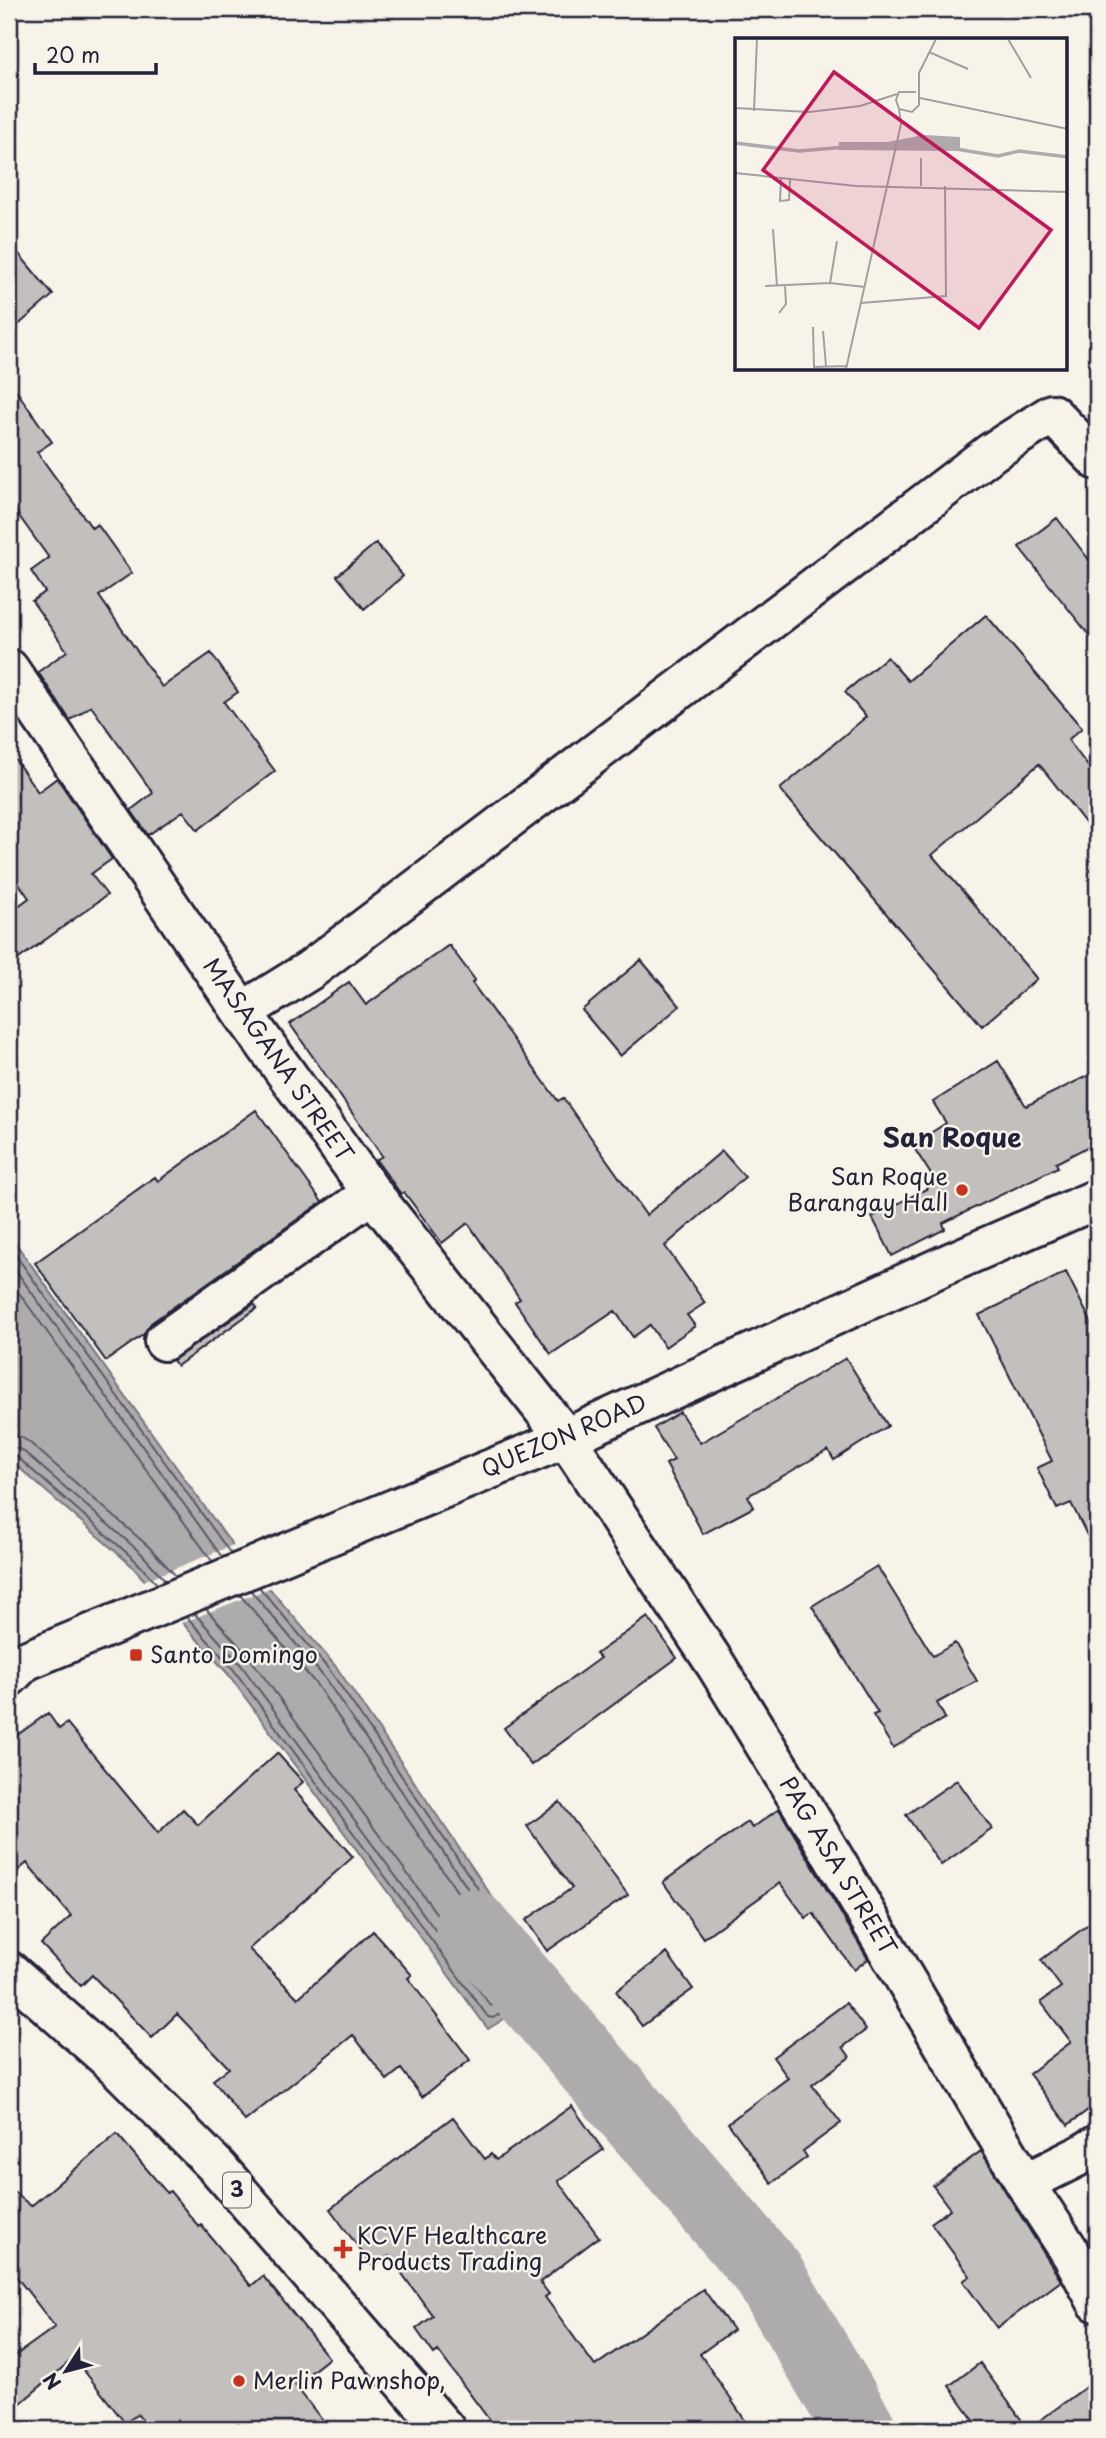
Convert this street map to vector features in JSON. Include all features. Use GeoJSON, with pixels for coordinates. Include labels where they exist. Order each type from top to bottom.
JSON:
{"type":"FeatureCollection","features":[{"type":"Feature","properties":{"kind":"main road"},"geometry":{"type":"LineString","coordinates":[[242,1012],[310,970],[992,452],[1052,414],[1097,460]]}},
{"type":"Feature","properties":{"kind":"main road","name":"MASAGANA STREET"},"geometry":{"type":"LineString","coordinates":[[9,669],[242,1012],[372,1193],[566,1437]]}},
{"type":"Feature","properties":{"kind":"main road"},"geometry":{"type":"LineString","coordinates":[[164,1341],[372,1193]]}},
{"type":"Feature","properties":{"kind":"main road","name":"QUEZON ROAD"},"geometry":{"type":"LineString","coordinates":[[14,1666],[566,1437],[1097,1199]]}},
{"type":"Feature","properties":{"kind":"main road","name":"PAG ASA STREET"},"geometry":{"type":"LineString","coordinates":[[566,1437],[716,1665],[816,1828],[1025,2183],[1085,2248],[1097,2302]]}},
{"type":"Feature","properties":{"kind":"main road","name":"3"},"geometry":{"type":"LineString","coordinates":[[9,1971],[115,2065],[218,2168],[445,2429]]}},
{"type":"Feature","properties":{"kind":"main road"},"geometry":{"type":"LineString","coordinates":[[1025,2183],[1097,2145]]}},
{"type":"Feature","properties":{"kind":"water"},"geometry":{"type":"Polygon","coordinates":[[[9,1234],[227,1538],[337,1668],[554,1988],[488,2029],[228,1674],[131,1565],[9,1459],[9,1234]]]}},
{"type":"Feature","properties":{"kind":"pier"},"geometry":{"type":"Polygon","coordinates":[[[236,1544],[272,1587],[179,1624],[141,1582],[236,1544]]]}},
{"type":"Feature","properties":{"kind":"building"},"geometry":{"type":"Polygon","coordinates":[[[9,242],[53,295],[9,333],[9,242]]]}},
{"type":"Feature","properties":{"kind":"building"},"geometry":{"type":"Polygon","coordinates":[[[9,380],[52,442],[37,452],[92,528],[97,524],[132,573],[99,596],[162,687],[211,653],[238,692],[224,702],[275,771],[198,830],[183,811],[148,835],[131,810],[153,793],[91,706],[70,720],[38,672],[67,651],[32,601],[45,592],[31,571],[49,558],[9,502],[9,380]]]}},
{"type":"Feature","properties":{"kind":"building"},"geometry":{"type":"Polygon","coordinates":[[[1057,518],[1097,570],[1097,645],[1019,547],[1057,518]]]}},
{"type":"Feature","properties":{"kind":"building"},"geometry":{"type":"Polygon","coordinates":[[[376,543],[403,576],[364,609],[337,576],[376,543]]]}},
{"type":"Feature","properties":{"kind":"building"},"geometry":{"type":"Polygon","coordinates":[[[986,615],[1082,728],[1068,740],[1097,778],[1097,838],[1039,764],[932,855],[1037,979],[982,1026],[780,789],[866,717],[845,692],[887,657],[908,681],[986,615]]]}},
{"type":"Feature","properties":{"kind":"building"},"geometry":{"type":"Polygon","coordinates":[[[9,751],[38,792],[57,778],[112,859],[91,874],[107,895],[9,966],[9,913],[29,898],[9,870],[9,751]]]}},
{"type":"Feature","properties":{"kind":"building"},"geometry":{"type":"Polygon","coordinates":[[[449,945],[475,980],[472,983],[558,1101],[563,1098],[646,1215],[722,1151],[745,1177],[665,1246],[705,1303],[687,1315],[695,1326],[665,1347],[650,1325],[633,1337],[615,1311],[551,1354],[515,1302],[520,1299],[468,1223],[442,1243],[404,1192],[401,1194],[376,1160],[382,1156],[290,1024],[349,982],[366,1005],[449,945]]]}},
{"type":"Feature","properties":{"kind":"building"},"geometry":{"type":"Polygon","coordinates":[[[641,960],[680,1006],[620,1056],[582,1010],[641,960]]]}},
{"type":"Feature","properties":{"kind":"building"},"geometry":{"type":"Polygon","coordinates":[[[998,1061],[1026,1106],[1097,1071],[1097,1142],[1056,1163],[1058,1167],[943,1223],[945,1229],[892,1256],[872,1217],[928,1188],[926,1183],[934,1179],[912,1145],[946,1123],[933,1102],[998,1061]]]}},
{"type":"Feature","properties":{"kind":"building"},"geometry":{"type":"Polygon","coordinates":[[[256,1110],[322,1202],[151,1323],[144,1334],[106,1361],[35,1263],[155,1177],[158,1181],[256,1110]]]}},
{"type":"Feature","properties":{"kind":"building"},"geometry":{"type":"Polygon","coordinates":[[[1066,1272],[1097,1334],[1097,1555],[1071,1503],[1057,1509],[1037,1468],[1052,1461],[979,1315],[1066,1272]]]}},
{"type":"Feature","properties":{"kind":"building"},"geometry":{"type":"Polygon","coordinates":[[[254,1304],[257,1308],[177,1366],[173,1360],[254,1304]]]}},
{"type":"Feature","properties":{"kind":"building"},"geometry":{"type":"Polygon","coordinates":[[[846,1358],[888,1426],[834,1460],[828,1450],[748,1496],[754,1507],[703,1534],[666,1464],[674,1460],[654,1428],[680,1412],[700,1443],[846,1358]]]}},
{"type":"Feature","properties":{"kind":"building"},"geometry":{"type":"Polygon","coordinates":[[[877,1566],[933,1656],[955,1643],[977,1681],[937,1703],[945,1718],[893,1748],[873,1715],[878,1713],[812,1606],[877,1566]]]}},
{"type":"Feature","properties":{"kind":"building"},"geometry":{"type":"Polygon","coordinates":[[[648,1617],[677,1658],[531,1765],[504,1728],[600,1658],[596,1654],[648,1617]]]}},
{"type":"Feature","properties":{"kind":"building"},"geometry":{"type":"Polygon","coordinates":[[[48,1713],[59,1729],[67,1723],[158,1833],[183,1809],[198,1825],[277,1753],[303,1782],[294,1790],[353,1857],[249,1949],[298,1998],[373,1931],[412,1975],[408,1978],[470,2060],[422,2097],[401,2069],[387,2080],[353,2035],[245,2121],[213,2080],[229,2068],[177,2014],[152,2038],[92,1975],[81,1986],[41,1944],[71,1916],[27,1863],[9,1878],[9,1741],[48,1713]]]}},
{"type":"Feature","properties":{"kind":"building"},"geometry":{"type":"Polygon","coordinates":[[[957,1780],[992,1829],[941,1865],[906,1815],[957,1780]]]}},
{"type":"Feature","properties":{"kind":"building"},"geometry":{"type":"Polygon","coordinates":[[[560,1802],[628,1895],[547,1951],[526,1920],[572,1888],[527,1826],[560,1802]]]}},
{"type":"Feature","properties":{"kind":"building"},"geometry":{"type":"Polygon","coordinates":[[[779,1809],[868,1959],[854,1970],[813,1913],[806,1918],[780,1883],[703,1938],[663,1882],[748,1822],[752,1828],[779,1809]]]}},
{"type":"Feature","properties":{"kind":"building"},"geometry":{"type":"Polygon","coordinates":[[[1097,1918],[1097,2103],[1068,2125],[1029,2074],[1071,2042],[1041,2002],[1061,1987],[1041,1960],[1097,1918]]]}},
{"type":"Feature","properties":{"kind":"building"},"geometry":{"type":"Polygon","coordinates":[[[667,1953],[693,1989],[642,2026],[616,1991],[667,1953]]]}},
{"type":"Feature","properties":{"kind":"building"},"geometry":{"type":"Polygon","coordinates":[[[846,2003],[866,2030],[843,2047],[850,2057],[812,2085],[841,2123],[803,2151],[807,2157],[772,2183],[728,2123],[788,2078],[773,2057],[846,2003]]]}},
{"type":"Feature","properties":{"kind":"building"},"geometry":{"type":"Polygon","coordinates":[[[572,2106],[603,2150],[558,2181],[599,2237],[540,2282],[549,2294],[545,2297],[595,2366],[703,2289],[733,2330],[700,2354],[751,2429],[496,2429],[438,2351],[434,2354],[416,2329],[433,2316],[389,2256],[373,2267],[330,2209],[453,2117],[485,2159],[491,2154],[496,2160],[572,2106]]]}},
{"type":"Feature","properties":{"kind":"building"},"geometry":{"type":"Polygon","coordinates":[[[117,2134],[167,2193],[170,2191],[199,2227],[201,2225],[251,2286],[263,2276],[329,2358],[295,2385],[329,2429],[150,2429],[138,2414],[125,2423],[74,2358],[9,2413],[9,2360],[55,2327],[9,2267],[9,2188],[31,2206],[117,2134]]]}},
{"type":"Feature","properties":{"kind":"building"},"geometry":{"type":"Polygon","coordinates":[[[981,2151],[1061,2281],[997,2328],[963,2281],[970,2276],[931,2223],[950,2209],[933,2186],[981,2151]]]}},
{"type":"Feature","properties":{"kind":"building"},"geometry":{"type":"Polygon","coordinates":[[[980,2363],[1028,2429],[980,2429],[949,2386],[980,2363]]]}},
{"type":"Feature","properties":{"kind":"building"},"geometry":{"type":"Polygon","coordinates":[[[1097,2379],[1097,2429],[1028,2429],[1097,2379]]]}},
{"type":"Feature","properties":{"kind":"waterway"},"geometry":{"type":"LineString","coordinates":[[471,1925],[768,2273],[860,2429]]}},
{"type":"Feature","properties":{"kind":"place","name":"San Roque Barangay Hall"},"geometry":{"type":"Point","coordinates":[962,1190]}},
{"type":"Feature","properties":{"kind":"place","name":"Santo Domingo"},"geometry":{"type":"Point","coordinates":[136,1655]}},
{"type":"Feature","properties":{"kind":"place","name":"KCVF Healthcare Products Trading"},"geometry":{"type":"Point","coordinates":[343,2249]}},
{"type":"Feature","properties":{"kind":"place","name":"Merlin Pawnshop,"},"geometry":{"type":"Point","coordinates":[239,2381]}},
{"type":"Feature","properties":{"kind":"district","name":"San Roque"},"geometry":{"type":"Point","coordinates":[952,1138]}}]}
